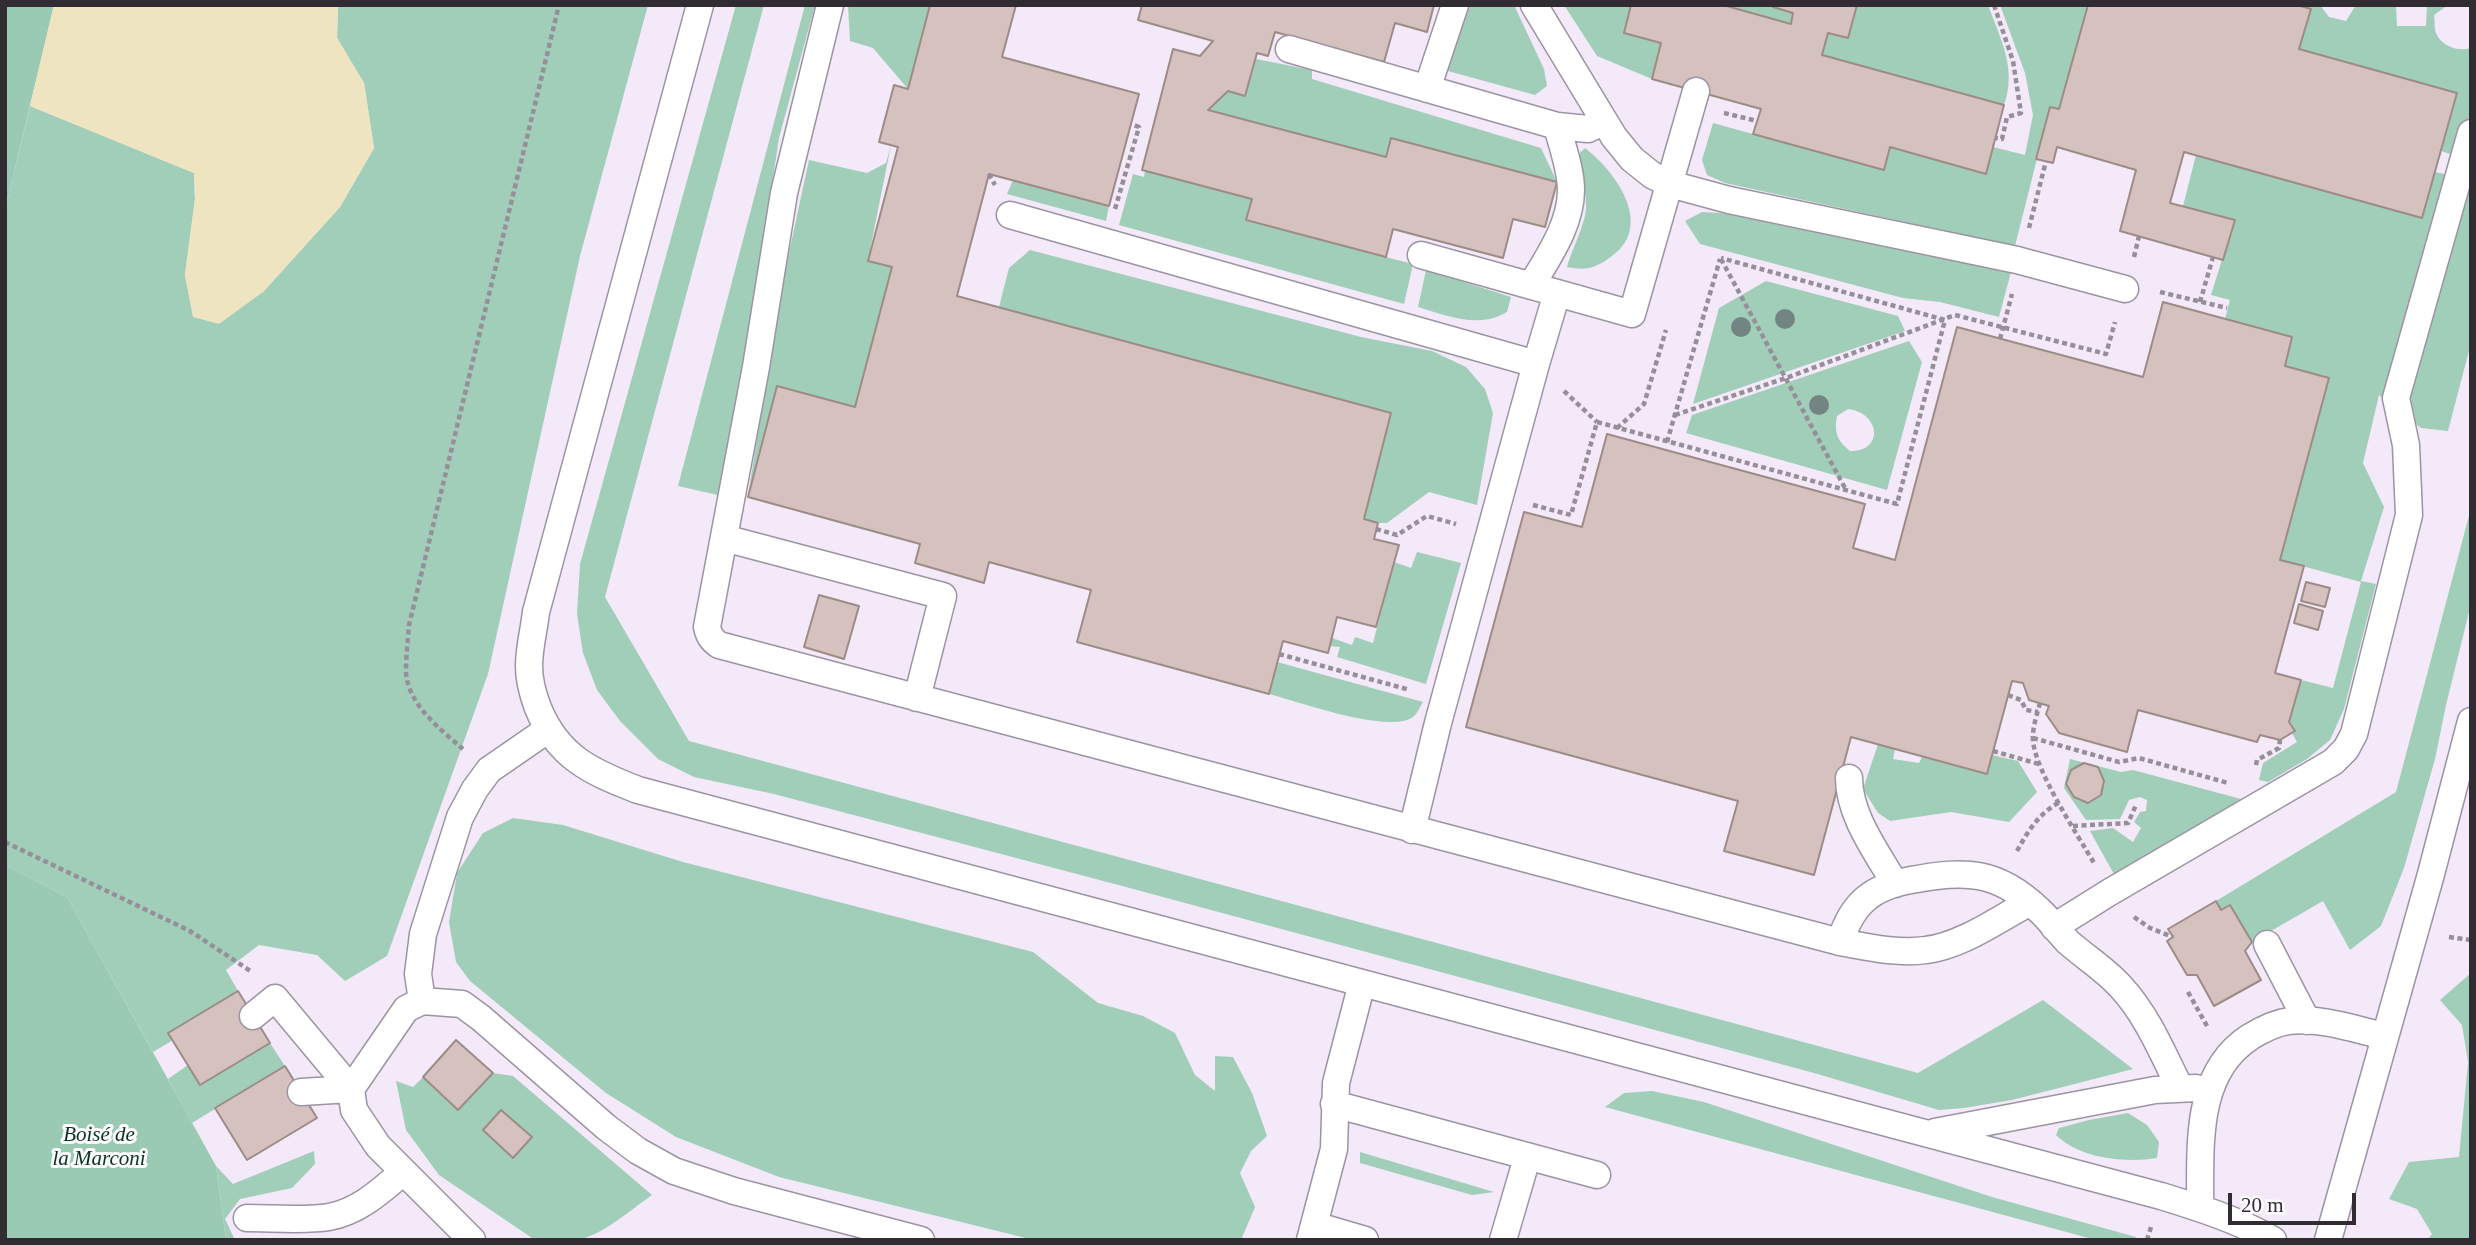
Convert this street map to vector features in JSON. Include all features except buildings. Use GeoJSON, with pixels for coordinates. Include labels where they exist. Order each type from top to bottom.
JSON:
{"type":"FeatureCollection","features":[{"type":"Feature","properties":{"kind":"lane"},"geometry":{"type":"LineString","coordinates":[[700,5],[536,612],[529,667],[533,695],[547,730],[584,766],[638,790],[1930,1133],[2200,1208],[2252,1228],[2273,1240]]}},
{"type":"Feature","properties":{"kind":"lane"},"geometry":{"type":"LineString","coordinates":[[830,5],[784,193],[756,367],[707,627],[713,641],[719,645],[917,698],[1840,942],[1887,950],[1928,950],[1952,944],[2030,902]]}},
{"type":"Feature","properties":{"kind":"lane"},"geometry":{"type":"LineString","coordinates":[[1427,89],[1455,5]]}},
{"type":"Feature","properties":{"kind":"lane"},"geometry":{"type":"LineString","coordinates":[[1534,5],[1604,121],[1632,159],[1652,175],[1670,184],[1729,200],[2021,261],[2125,289]]}},
{"type":"Feature","properties":{"kind":"lane"},"geometry":{"type":"LineString","coordinates":[[1289,49],[1558,126],[1588,129],[1604,121]]}},
{"type":"Feature","properties":{"kind":"lane"},"geometry":{"type":"LineString","coordinates":[[1421,255],[1632,314],[1696,92]]}},
{"type":"Feature","properties":{"kind":"lane"},"geometry":{"type":"LineString","coordinates":[[1531,286],[1555,245],[1569,211],[1571,189],[1558,126]]}},
{"type":"Feature","properties":{"kind":"lane"},"geometry":{"type":"LineString","coordinates":[[2054,927],[2333,762],[2346,749],[2354,734],[2409,515],[2406,445],[2396,398],[2471,133]]}},
{"type":"Feature","properties":{"kind":"lane"},"geometry":{"type":"LineString","coordinates":[[1010,215],[1536,364]]}},
{"type":"Feature","properties":{"kind":"lane"},"geometry":{"type":"LineString","coordinates":[[1412,830],[1557,293]]}},
{"type":"Feature","properties":{"kind":"lane"},"geometry":{"type":"LineString","coordinates":[[724,538],[943,596],[917,698]]}},
{"type":"Feature","properties":{"kind":"lane"},"geometry":{"type":"LineString","coordinates":[[2328,1240],[2471,721]]}},
{"type":"Feature","properties":{"kind":"lane"},"geometry":{"type":"LineString","coordinates":[[422,1001],[418,974],[423,934],[460,817],[489,770],[547,730]]}},
{"type":"Feature","properties":{"kind":"lane"},"geometry":{"type":"LineString","coordinates":[[1849,778],[1849,795],[1855,811],[1895,884]]}},
{"type":"Feature","properties":{"kind":"lane"},"geometry":{"type":"LineString","coordinates":[[1840,942],[1846,921],[1857,904],[1895,884],[1945,874],[1969,874],[1993,879],[2016,890],[2066,940],[2120,985],[2133,1002],[2180,1088]]}},
{"type":"Feature","properties":{"kind":"lane"},"geometry":{"type":"LineString","coordinates":[[2267,944],[2307,1021]]}},
{"type":"Feature","properties":{"kind":"lane"},"geometry":{"type":"LineString","coordinates":[[1362,983],[1342,1055],[1334,1104],[1334,1149],[1312,1232],[1365,1240]]}},
{"type":"Feature","properties":{"kind":"lane"},"geometry":{"type":"LineString","coordinates":[[253,1016],[275,999],[351,1089],[354,1110],[378,1146],[460,1236]]}},
{"type":"Feature","properties":{"kind":"lane"},"geometry":{"type":"LineString","coordinates":[[351,1089],[406,1009],[422,1001],[462,1004],[606,1127],[638,1151],[674,1171],[840,1230],[921,1240]]}},
{"type":"Feature","properties":{"kind":"lane"},"geometry":{"type":"LineString","coordinates":[[2200,1208],[2200,1133],[2210,1090],[2216,1074],[2238,1045],[2264,1028],[2291,1021],[2321,1022],[2384,1036]]}},
{"type":"Feature","properties":{"kind":"lane"},"geometry":{"type":"LineString","coordinates":[[301,1092],[351,1089]]}},
{"type":"Feature","properties":{"kind":"lane"},"geometry":{"type":"LineString","coordinates":[[1930,1133],[2155,1090],[2210,1090]]}},
{"type":"Feature","properties":{"kind":"lane"},"geometry":{"type":"LineString","coordinates":[[1334,1104],[1597,1175]]}},
{"type":"Feature","properties":{"kind":"lane"},"geometry":{"type":"LineString","coordinates":[[1503,1240],[1527,1158]]}},
{"type":"Feature","properties":{"kind":"lane"},"geometry":{"type":"LineString","coordinates":[[247,1218],[329,1217],[354,1209],[403,1172]]}},
{"type":"Feature","properties":{"kind":"path"},"geometry":{"type":"LineString","coordinates":[[489,770],[439,728],[415,700],[406,673],[409,625],[559,5]]}},
{"type":"Feature","properties":{"kind":"path"},"geometry":{"type":"LineString","coordinates":[[1994,5],[2013,61],[2021,113],[2007,117],[2002,139],[1996,138]]}},
{"type":"Feature","properties":{"kind":"path"},"geometry":{"type":"LineString","coordinates":[[1106,242],[1139,127],[1131,124]]}},
{"type":"Feature","properties":{"kind":"path"},"geometry":{"type":"LineString","coordinates":[[2200,302],[2213,257]]}},
{"type":"Feature","properties":{"kind":"path"},"geometry":{"type":"LineString","coordinates":[[1721,258],[1945,320]]}},
{"type":"Feature","properties":{"kind":"path"},"geometry":{"type":"LineString","coordinates":[[1721,258],[1846,490]]}},
{"type":"Feature","properties":{"kind":"path"},"geometry":{"type":"LineString","coordinates":[[1667,442],[1721,258]]}},
{"type":"Feature","properties":{"kind":"path"},"geometry":{"type":"LineString","coordinates":[[1675,415],[1786,378],[1955,315],[2106,354],[2125,289],[2137,286],[2227,308]]}},
{"type":"Feature","properties":{"kind":"path"},"geometry":{"type":"LineString","coordinates":[[1521,501],[1571,515],[1597,422],[1898,504],[1945,320]]}},
{"type":"Feature","properties":{"kind":"path"},"geometry":{"type":"LineString","coordinates":[[1376,529],[1397,535],[1427,516],[1490,534]]}},
{"type":"Feature","properties":{"kind":"path"},"geometry":{"type":"LineString","coordinates":[[1279,654],[1445,700]]}},
{"type":"Feature","properties":{"kind":"path"},"geometry":{"type":"LineString","coordinates":[[2008,695],[2021,700],[2026,710],[2038,712]]}},
{"type":"Feature","properties":{"kind":"path"},"geometry":{"type":"LineString","coordinates":[[2040,703],[2033,738],[2039,764],[2119,908],[2150,928],[2173,937]]}},
{"type":"Feature","properties":{"kind":"path"},"geometry":{"type":"LineString","coordinates":[[2033,738],[2119,762],[2139,758],[2237,786]]}},
{"type":"Feature","properties":{"kind":"path"},"geometry":{"type":"LineString","coordinates":[[1993,751],[2039,764]]}},
{"type":"Feature","properties":{"kind":"path"},"geometry":{"type":"LineString","coordinates":[[2028,831],[2047,809],[2060,802]]}},
{"type":"Feature","properties":{"kind":"path"},"geometry":{"type":"LineString","coordinates":[[2073,826],[2128,823],[2136,805]]}},
{"type":"Feature","properties":{"kind":"path"},"geometry":{"type":"LineString","coordinates":[[5,842],[190,931],[252,972],[275,999]]}},
{"type":"Feature","properties":{"kind":"path"},"geometry":{"type":"LineString","coordinates":[[2188,992],[2207,1026]]}},
{"type":"Feature","properties":{"kind":"green space"},"geometry":{"type":"Polygon","coordinates":[[[5,5],[54,5],[5,210],[5,5]]]}},
{"type":"Feature","properties":{"kind":"green space"},"geometry":{"type":"Polygon","coordinates":[[[338,5],[648,5],[580,256],[488,674],[387,956],[345,981],[317,955],[259,945],[226,970],[238,991],[169,1033],[173,1040],[153,1052],[67,897],[5,865],[5,210],[30,106],[194,173],[195,199],[185,275],[193,316],[263,292],[340,207],[374,148],[364,83],[337,38],[338,5]]]}},
{"type":"Feature","properties":{"kind":"green space"},"geometry":{"type":"Polygon","coordinates":[[[736,5],[764,5],[605,597],[689,741],[1918,1073],[2043,1000],[2133,1069],[2012,1100],[1939,1110],[1814,1073],[1126,887],[774,794],[694,777],[658,759],[620,721],[597,690],[583,653],[577,614],[580,564],[736,5]]]}},
{"type":"Feature","properties":{"kind":"green space"},"geometry":{"type":"Polygon","coordinates":[[[805,5],[815,5],[779,138],[746,359],[722,496],[678,486],[805,5]]]}},
{"type":"Feature","properties":{"kind":"green space"},"geometry":{"type":"Polygon","coordinates":[[[848,5],[930,5],[908,89],[873,48],[850,41],[848,5]]]}},
{"type":"Feature","properties":{"kind":"green space"},"geometry":{"type":"Polygon","coordinates":[[[1464,5],[1514,5],[1544,69],[1547,86],[1535,95],[1448,71],[1448,48],[1464,5]]]}},
{"type":"Feature","properties":{"kind":"green space"},"geometry":{"type":"Polygon","coordinates":[[[1564,5],[1631,5],[1624,33],[1661,43],[1652,79],[1597,56],[1564,5]]]}},
{"type":"Feature","properties":{"kind":"green space"},"geometry":{"type":"Polygon","coordinates":[[[1723,5],[1774,5],[1793,13],[1791,24],[1723,5]]]}},
{"type":"Feature","properties":{"kind":"green space"},"geometry":{"type":"Polygon","coordinates":[[[1857,5],[1988,5],[2008,67],[2008,92],[2004,105],[1822,55],[1828,33],[1848,38],[1857,5]]]}},
{"type":"Feature","properties":{"kind":"green space"},"geometry":{"type":"Polygon","coordinates":[[[2000,5],[2088,5],[2059,109],[2050,107],[2015,246],[1725,183],[1707,175],[1702,160],[1713,123],[1883,170],[1890,147],[1986,173],[1993,147],[2025,155],[2033,115],[2025,73],[2000,5]]]}},
{"type":"Feature","properties":{"kind":"green space"},"geometry":{"type":"Polygon","coordinates":[[[2297,5],[2320,5],[2329,17],[2346,21],[2356,5],[2396,5],[2397,26],[2426,26],[2427,5],[2448,5],[2434,15],[2438,38],[2450,47],[2471,48],[2471,343],[2448,431],[2421,428],[2379,395],[2363,463],[2384,507],[2361,581],[2376,584],[2344,709],[2330,740],[2307,759],[2268,782],[2259,780],[2263,763],[2297,742],[2292,733],[2295,731],[2289,722],[2301,680],[2333,688],[2361,582],[2280,560],[2329,379],[2285,366],[2292,337],[2225,319],[2230,300],[2211,295],[2234,221],[2183,206],[2196,155],[2422,218],[2435,172],[2445,174],[2450,154],[2441,151],[2457,93],[2299,49],[2311,10],[2297,5]]]}},
{"type":"Feature","properties":{"kind":"green space"},"geometry":{"type":"Polygon","coordinates":[[[1256,59],[1312,70],[1312,79],[1541,148],[1557,182],[1391,138],[1386,157],[1208,110],[1228,91],[1245,96],[1256,59]]]}},
{"type":"Feature","properties":{"kind":"green space"},"geometry":{"type":"Polygon","coordinates":[[[891,145],[868,260],[892,267],[855,407],[777,387],[748,497],[777,308],[809,160],[867,173],[886,163],[891,145]]]}},
{"type":"Feature","properties":{"kind":"green space"},"geometry":{"type":"Polygon","coordinates":[[[1585,148],[1618,184],[1630,214],[1630,229],[1624,243],[1612,256],[1596,266],[1580,269],[1567,267],[1585,215],[1586,201],[1580,153],[1585,148]]]}},
{"type":"Feature","properties":{"kind":"green space"},"geometry":{"type":"Polygon","coordinates":[[[1145,171],[1252,199],[1246,221],[1413,264],[1404,304],[1119,225],[1133,174],[1144,177],[1145,171]]]}},
{"type":"Feature","properties":{"kind":"green space"},"geometry":{"type":"Polygon","coordinates":[[[1013,180],[1109,206],[1106,221],[1007,194],[1013,180]]]}},
{"type":"Feature","properties":{"kind":"green space"},"geometry":{"type":"Polygon","coordinates":[[[1702,212],[1721,213],[2011,272],[1999,317],[1940,302],[1903,298],[1700,244],[1685,221],[1702,212]]]}},
{"type":"Feature","properties":{"kind":"green space"},"geometry":{"type":"Polygon","coordinates":[[[1030,250],[1361,337],[1432,351],[1466,367],[1485,389],[1493,413],[1477,505],[1429,492],[1387,523],[1364,519],[1391,413],[999,307],[1009,268],[1030,250]]]}},
{"type":"Feature","properties":{"kind":"green space"},"geometry":{"type":"Polygon","coordinates":[[[1426,270],[1511,297],[1507,312],[1485,320],[1474,320],[1418,307],[1426,270]]]}},
{"type":"Feature","properties":{"kind":"green space"},"geometry":{"type":"Polygon","coordinates":[[[1766,281],[1898,316],[1905,331],[1693,404],[1719,308],[1766,281]]]}},
{"type":"Feature","properties":{"kind":"green space"},"geometry":{"type":"Polygon","coordinates":[[[1909,341],[1922,362],[1887,490],[1686,433],[1692,415],[1909,341]],[[1848,409],[1837,416],[1838,436],[1850,451],[1861,450],[1873,439],[1872,424],[1859,412],[1848,409]]]}},
{"type":"Feature","properties":{"kind":"green space"},"geometry":{"type":"Polygon","coordinates":[[[2471,508],[2471,604],[2435,759],[2404,868],[2381,926],[2350,950],[2323,901],[2252,942],[2230,905],[2221,910],[2216,901],[2396,792],[2471,508]]]}},
{"type":"Feature","properties":{"kind":"green space"},"geometry":{"type":"Polygon","coordinates":[[[1417,552],[1461,563],[1426,684],[1337,657],[1340,647],[1329,646],[1332,638],[1352,645],[1355,637],[1373,643],[1394,562],[1411,568],[1417,552]]]}},
{"type":"Feature","properties":{"kind":"green space"},"geometry":{"type":"Polygon","coordinates":[[[1277,662],[1423,702],[1415,715],[1403,721],[1366,720],[1322,709],[1269,694],[1277,662]]]}},
{"type":"Feature","properties":{"kind":"green space"},"geometry":{"type":"Polygon","coordinates":[[[1878,744],[1895,749],[1893,759],[1919,763],[1922,757],[1986,774],[1992,755],[2018,761],[2037,792],[2009,822],[1951,812],[1890,821],[1878,813],[1863,789],[1878,744]]]}},
{"type":"Feature","properties":{"kind":"green space"},"geometry":{"type":"Polygon","coordinates":[[[2070,759],[2121,772],[2133,770],[2241,799],[2115,876],[2090,831],[2113,828],[2133,842],[2141,828],[2134,822],[2140,812],[2146,811],[2147,800],[2140,797],[2129,800],[2120,819],[2086,820],[2064,788],[2070,759]],[[2083,763],[2071,770],[2066,784],[2074,797],[2088,803],[2101,795],[2104,781],[2098,767],[2083,763]]]}},
{"type":"Feature","properties":{"kind":"green space"},"geometry":{"type":"Polygon","coordinates":[[[513,818],[563,825],[683,862],[1033,952],[1098,1003],[1143,1016],[1175,1033],[1195,1075],[1215,1091],[1215,1056],[1233,1057],[1252,1093],[1267,1136],[1251,1151],[1240,1173],[1255,1207],[1241,1240],[1034,1240],[779,1177],[676,1137],[606,1093],[470,981],[456,962],[449,922],[457,873],[483,833],[513,818]]]}},
{"type":"Feature","properties":{"kind":"green space","name":"Boisé de la Marconi"},"geometry":{"type":"Polygon","coordinates":[[[5,865],[67,897],[216,1166],[226,1240],[5,1240],[5,865]]]}},
{"type":"Feature","properties":{"kind":"green space"},"geometry":{"type":"Polygon","coordinates":[[[2471,973],[2471,1240],[2427,1240],[2432,1234],[2417,1209],[2389,1199],[2409,1162],[2459,1157],[2468,1062],[2462,1025],[2440,1000],[2471,973]]]}},
{"type":"Feature","properties":{"kind":"green space"},"geometry":{"type":"Polygon","coordinates":[[[270,1043],[285,1066],[192,1123],[168,1079],[188,1065],[200,1085],[270,1043]]]}},
{"type":"Feature","properties":{"kind":"green space"},"geometry":{"type":"Polygon","coordinates":[[[493,1073],[513,1076],[652,1195],[591,1236],[575,1240],[550,1240],[532,1238],[439,1175],[406,1130],[396,1081],[413,1087],[423,1077],[458,1110],[493,1073]]]}},
{"type":"Feature","properties":{"kind":"green space"},"geometry":{"type":"Polygon","coordinates":[[[1652,1091],[1704,1102],[1992,1197],[2136,1237],[2135,1240],[2096,1240],[1605,1107],[1624,1093],[1652,1091]]]}},
{"type":"Feature","properties":{"kind":"green space"},"geometry":{"type":"Polygon","coordinates":[[[2128,1113],[2147,1125],[2159,1142],[2157,1158],[2132,1160],[2090,1154],[2066,1143],[2056,1135],[2059,1128],[2128,1113]]]}},
{"type":"Feature","properties":{"kind":"green space"},"geometry":{"type":"Polygon","coordinates":[[[314,1151],[315,1164],[292,1188],[240,1199],[225,1219],[235,1240],[226,1240],[216,1166],[233,1184],[314,1151]]]}},
{"type":"Feature","properties":{"kind":"green space"},"geometry":{"type":"Polygon","coordinates":[[[1360,1152],[1494,1192],[1472,1195],[1360,1163],[1360,1152]]]}},
{"type":"Feature","properties":{"kind":"sand"},"geometry":{"type":"Polygon","coordinates":[[[54,5],[338,5],[337,38],[364,83],[374,148],[340,207],[263,292],[219,324],[193,317],[185,275],[195,199],[194,173],[30,106],[54,5]]]}}]}
